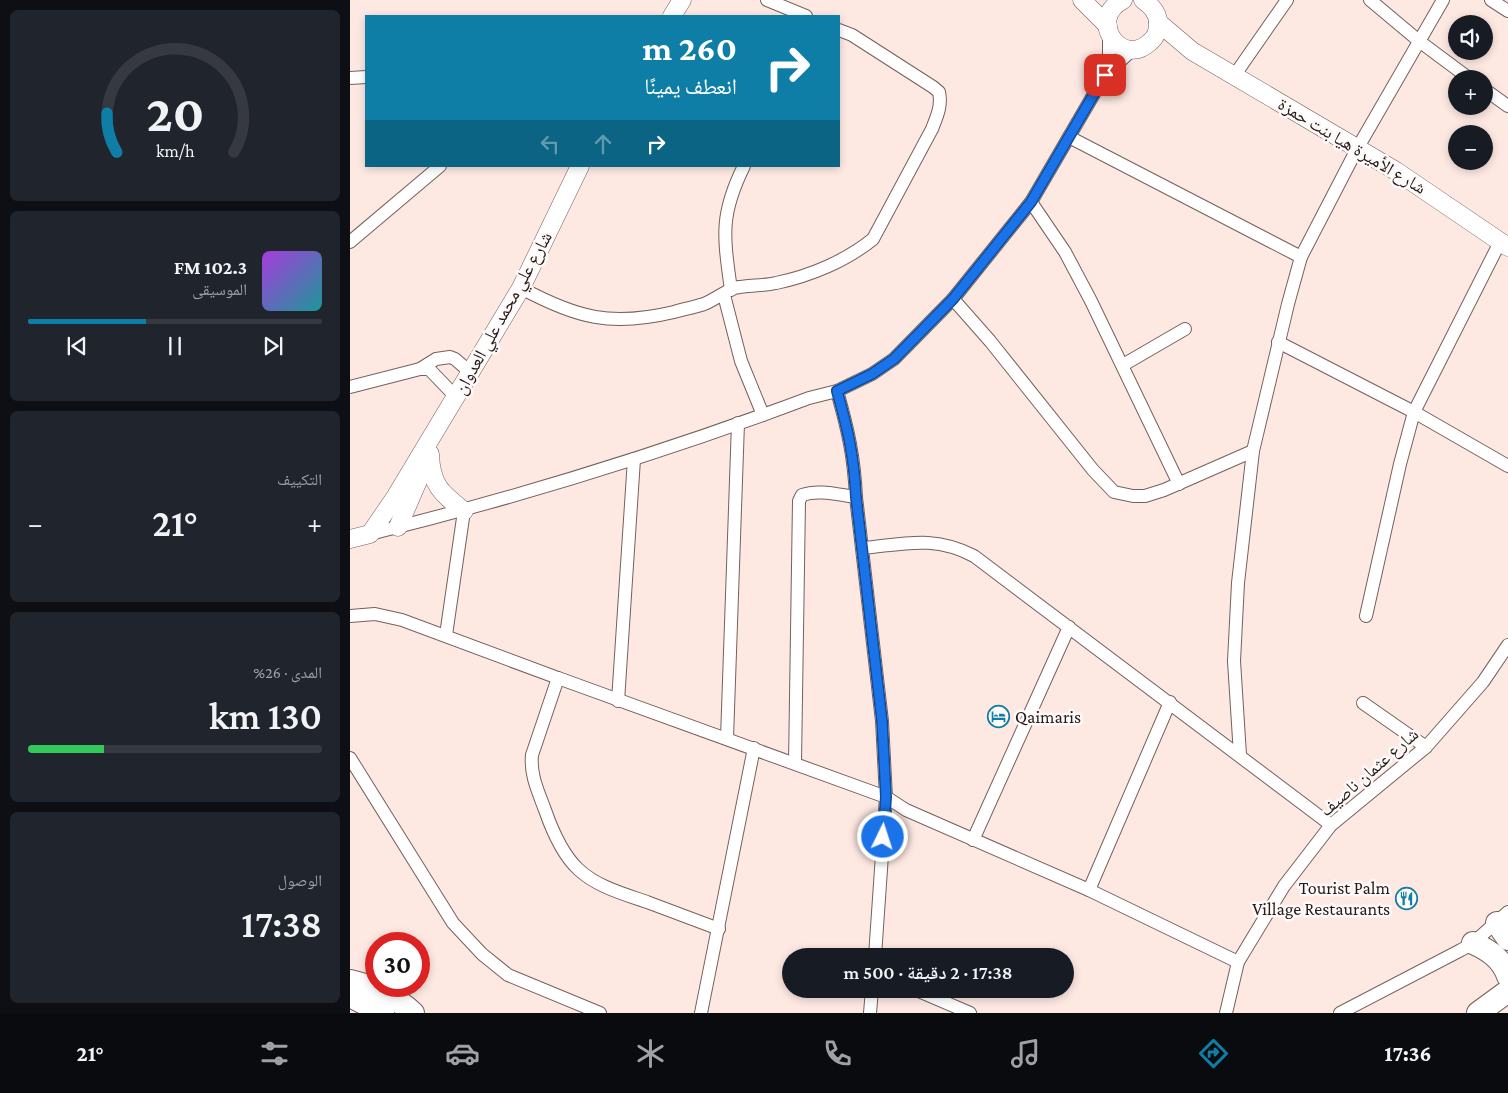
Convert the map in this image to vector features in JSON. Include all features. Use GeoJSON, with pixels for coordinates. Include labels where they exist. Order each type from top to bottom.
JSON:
{"type":"FeatureCollection","features":[{"type":"Feature","properties":{"kind":"highway"},"geometry":{"type":"LineString","coordinates":[[1473,943],[1487,949],[1499,960],[1508,976]]}},
{"type":"Feature","properties":{"kind":"highway"},"geometry":{"type":"LineString","coordinates":[[350,981],[364,984],[384,993],[413,1013]]}},
{"type":"Feature","properties":{"kind":"highway"},"geometry":{"type":"LineString","coordinates":[[1478,1013],[1508,991]]}},
{"type":"Feature","properties":{"kind":"highway"},"geometry":{"type":"LineString","coordinates":[[350,996],[383,1013]]}},
{"type":"Feature","properties":{"kind":"street"},"geometry":{"type":"LineString","coordinates":[[673,15],[682,0]]}},
{"type":"Feature","properties":{"kind":"street"},"geometry":{"type":"LineString","coordinates":[[767,0],[804,15]]}},
{"type":"Feature","properties":{"kind":"street"},"geometry":{"type":"LineString","coordinates":[[1082,0],[1108,30],[1118,45],[1140,47]]}},
{"type":"Feature","properties":{"kind":"street"},"geometry":{"type":"LineString","coordinates":[[1111,0],[1122,0]]}},
{"type":"Feature","properties":{"kind":"street"},"geometry":{"type":"LineString","coordinates":[[350,539],[464,511],[634,459],[837,391],[872,374],[894,359],[953,299],[1031,202],[1105,75],[1109,59],[1107,19],[1110,11],[1122,0]]}},
{"type":"Feature","properties":{"kind":"street","name":"شارع الأميرة هيا بنت حمزة"},"geometry":{"type":"LineString","coordinates":[[1143,0],[1158,12],[1192,51],[1404,176],[1504,244]]}},
{"type":"Feature","properties":{"kind":"street"},"geometry":{"type":"LineString","coordinates":[[1234,76],[1287,0]]}},
{"type":"Feature","properties":{"kind":"street"},"geometry":{"type":"LineString","coordinates":[[1370,0],[1419,41],[1458,70]]}},
{"type":"Feature","properties":{"kind":"street"},"geometry":{"type":"LineString","coordinates":[[1240,755],[1234,662],[1238,583],[1253,451],[1278,342],[1301,257],[1357,149],[1443,0]]}},
{"type":"Feature","properties":{"kind":"street"},"geometry":{"type":"LineString","coordinates":[[1492,0],[1508,11]]}},
{"type":"Feature","properties":{"kind":"street"},"geometry":{"type":"LineString","coordinates":[[1105,75],[1156,35],[1158,12]]}},
{"type":"Feature","properties":{"kind":"street"},"geometry":{"type":"LineString","coordinates":[[521,288],[552,305],[608,320],[633,320],[654,317],[703,304],[727,293],[776,284],[836,263],[873,239],[939,112],[941,100],[939,92],[852,35],[840,30]]}},
{"type":"Feature","properties":{"kind":"street","name":"شارع الأميرة هيا بنت حمزة"},"geometry":{"type":"LineString","coordinates":[[1140,47],[1192,51]]}},
{"type":"Feature","properties":{"kind":"street"},"geometry":{"type":"LineString","coordinates":[[350,78],[365,77]]}},
{"type":"Feature","properties":{"kind":"street"},"geometry":{"type":"LineString","coordinates":[[1493,95],[1508,106]]}},
{"type":"Feature","properties":{"kind":"street"},"geometry":{"type":"LineString","coordinates":[[1069,137],[1301,257]]}},
{"type":"Feature","properties":{"kind":"street"},"geometry":{"type":"LineString","coordinates":[[350,242],[439,167]]}},
{"type":"Feature","properties":{"kind":"street","name":"شارع علي محمد علي العدوان"},"geometry":{"type":"LineString","coordinates":[[370,534],[436,431],[521,288],[580,167]]}},
{"type":"Feature","properties":{"kind":"street"},"geometry":{"type":"LineString","coordinates":[[744,167],[732,192],[725,221],[727,293],[741,361],[763,415]]}},
{"type":"Feature","properties":{"kind":"street"},"geometry":{"type":"LineString","coordinates":[[1031,202],[1065,252],[1123,365],[1179,484]]}},
{"type":"Feature","properties":{"kind":"street"},"geometry":{"type":"LineString","coordinates":[[1366,616],[1400,464],[1414,412],[1504,244]]}},
{"type":"Feature","properties":{"kind":"street"},"geometry":{"type":"LineString","coordinates":[[953,299],[990,341],[1055,424],[1114,492],[1145,496],[1179,484],[1253,451]]}},
{"type":"Feature","properties":{"kind":"street"},"geometry":{"type":"LineString","coordinates":[[1123,365],[1185,330]]}},
{"type":"Feature","properties":{"kind":"street"},"geometry":{"type":"LineString","coordinates":[[1278,342],[1414,412],[1508,466]]}},
{"type":"Feature","properties":{"kind":"street"},"geometry":{"type":"LineString","coordinates":[[420,369],[436,359],[450,358],[455,359],[471,373]]}},
{"type":"Feature","properties":{"kind":"street"},"geometry":{"type":"LineString","coordinates":[[350,387],[420,369],[429,369],[456,397]]}},
{"type":"Feature","properties":{"kind":"street"},"geometry":{"type":"LineString","coordinates":[[837,391],[850,436],[854,461],[856,497],[882,721],[886,797],[876,948]]}},
{"type":"Feature","properties":{"kind":"street"},"geometry":{"type":"LineString","coordinates":[[728,738],[738,423]]}},
{"type":"Feature","properties":{"kind":"street","name":"شارع علي محمد علي العدوان"},"geometry":{"type":"LineString","coordinates":[[398,527],[430,453],[436,431]]}},
{"type":"Feature","properties":{"kind":"street"},"geometry":{"type":"LineString","coordinates":[[430,453],[430,472],[440,490],[464,511]]}},
{"type":"Feature","properties":{"kind":"street"},"geometry":{"type":"LineString","coordinates":[[618,701],[634,459]]}},
{"type":"Feature","properties":{"kind":"street"},"geometry":{"type":"LineString","coordinates":[[795,763],[799,501],[802,495],[818,492],[856,497]]}},
{"type":"Feature","properties":{"kind":"street"},"geometry":{"type":"LineString","coordinates":[[446,635],[464,511]]}},
{"type":"Feature","properties":{"kind":"street"},"geometry":{"type":"LineString","coordinates":[[862,548],[923,542],[944,543],[961,549],[985,564],[1332,825]]}},
{"type":"Feature","properties":{"kind":"street"},"geometry":{"type":"LineString","coordinates":[[350,616],[375,614],[388,616],[446,635],[618,701],[728,738],[886,797],[906,810],[1089,890],[1238,962]]}},
{"type":"Feature","properties":{"kind":"street"},"geometry":{"type":"LineString","coordinates":[[973,840],[1069,627]]}},
{"type":"Feature","properties":{"kind":"street","name":"شارع عثمان ناصيف"},"geometry":{"type":"LineString","coordinates":[[1226,1013],[1238,962],[1284,886],[1332,825],[1426,747],[1483,682],[1508,645]]}},
{"type":"Feature","properties":{"kind":"street"},"geometry":{"type":"LineString","coordinates":[[558,678],[532,755],[531,766],[534,780],[553,831],[569,858],[588,877],[615,891],[719,929]]}},
{"type":"Feature","properties":{"kind":"street"},"geometry":{"type":"LineString","coordinates":[[1089,890],[1170,702]]}},
{"type":"Feature","properties":{"kind":"street"},"geometry":{"type":"LineString","coordinates":[[1363,703],[1426,747]]}},
{"type":"Feature","properties":{"kind":"street"},"geometry":{"type":"LineString","coordinates":[[701,1013],[754,748]]}},
{"type":"Feature","properties":{"kind":"street"},"geometry":{"type":"LineString","coordinates":[[350,758],[453,923],[482,954],[508,975],[600,1013]]}},
{"type":"Feature","properties":{"kind":"street"},"geometry":{"type":"LineString","coordinates":[[1340,1013],[1504,925]]}},
{"type":"Feature","properties":{"kind":"street"},"geometry":{"type":"LineString","coordinates":[[870,1013],[871,998]]}},
{"type":"Feature","properties":{"kind":"street"},"geometry":{"type":"LineString","coordinates":[[935,998],[970,1013]]}},
{"type":"Feature","properties":{"kind":"place","name":"Qaimaris"},"geometry":{"type":"Point","coordinates":[999,717]}},
{"type":"Feature","properties":{"kind":"place","name":"Tourist Palm Village Restaurants"},"geometry":{"type":"Point","coordinates":[1406,898]}},
{"type":"Feature","properties":{"kind":"route"},"geometry":{"type":"LineString","coordinates":[[883,837],[886,797],[882,721],[856,497],[854,461],[850,436],[837,391],[872,374],[894,359],[953,299],[1031,202],[1105,75]]}}]}
